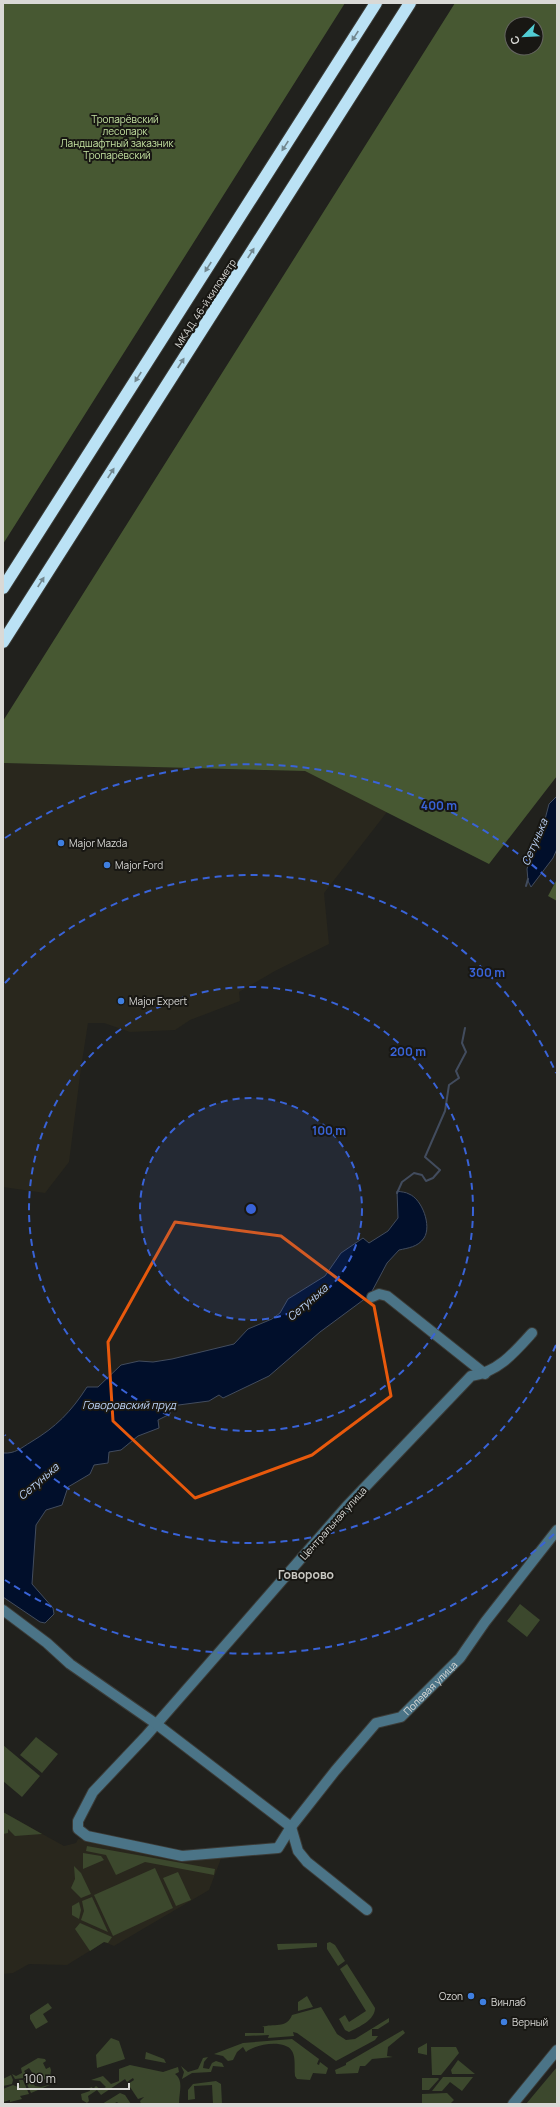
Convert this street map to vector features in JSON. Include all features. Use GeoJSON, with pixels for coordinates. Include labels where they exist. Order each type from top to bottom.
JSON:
{"type":"FeatureCollection","features":[{"type":"Feature","properties":{"kind":"highway","name":"МКАД, 46-й километр"},"geometry":{"type":"LineString","coordinates":[[3,588],[376,3]]}},
{"type":"Feature","properties":{"kind":"highway","name":"МКАД, 46-й километр"},"geometry":{"type":"LineString","coordinates":[[3,642],[410,3]]}},
{"type":"Feature","properties":{"kind":"street"},"geometry":{"type":"LineString","coordinates":[[372,1297],[379,1294],[387,1296],[485,1374]]}},
{"type":"Feature","properties":{"kind":"street","name":"Центральная улица"},"geometry":{"type":"LineString","coordinates":[[278,1848],[182,1856],[87,1836],[80,1831],[77,1826],[85,1806],[93,1792],[346,1507],[419,1431],[447,1399],[471,1376],[485,1374],[500,1365],[532,1333]]}},
{"type":"Feature","properties":{"kind":"street","name":"Полевая улица"},"geometry":{"type":"LineString","coordinates":[[278,1848],[291,1827],[376,1723],[401,1718],[460,1658],[485,1622],[557,1530]]}},
{"type":"Feature","properties":{"kind":"street"},"geometry":{"type":"LineString","coordinates":[[3,1610],[47,1643],[88,1677],[155,1723],[291,1827],[298,1851],[307,1862],[367,1910]]}},
{"type":"Feature","properties":{"kind":"street"},"geometry":{"type":"LineString","coordinates":[[513,2104],[557,2050]]}},
{"type":"Feature","properties":{"kind":"highlighted area"},"geometry":{"type":"Polygon","coordinates":[[[175,1222],[281,1236],[374,1306],[391,1396],[312,1455],[195,1498],[113,1421],[108,1342],[175,1222]]]}},
{"type":"Feature","properties":{"kind":"shaded area"},"geometry":{"type":"Polygon","coordinates":[[[3,763],[305,771],[387,812],[324,893],[329,944],[275,971],[239,992],[240,1001],[190,1020],[175,1030],[130,1032],[104,1023],[88,1023],[69,1162],[45,1193],[3,1187],[3,763]]]}},
{"type":"Feature","properties":{"kind":"shaded area"},"geometry":{"type":"Polygon","coordinates":[[[3,1812],[64,1846],[76,1843],[78,1839],[182,1858],[222,1856],[209,1890],[114,1946],[104,1942],[67,1965],[29,1964],[13,1973],[3,1974],[3,1812]]]}},
{"type":"Feature","properties":{"kind":"green space","name":"Тропарёвский лесопарк"},"geometry":{"type":"Polygon","coordinates":[[[3,3],[345,3],[3,544],[3,3]]]}},
{"type":"Feature","properties":{"kind":"green space"},"geometry":{"type":"Polygon","coordinates":[[[455,3],[557,3],[557,776],[489,864],[305,771],[3,763],[3,721],[455,3]]]}},
{"type":"Feature","properties":{"kind":"green space"},"geometry":{"type":"Polygon","coordinates":[[[557,879],[557,901],[548,896],[557,879]]]}},
{"type":"Feature","properties":{"kind":"green space"},"geometry":{"type":"Polygon","coordinates":[[[520,1604],[540,1620],[527,1637],[507,1621],[520,1604]]]}},
{"type":"Feature","properties":{"kind":"green space"},"geometry":{"type":"Polygon","coordinates":[[[36,1737],[58,1754],[42,1773],[20,1755],[36,1737]]]}},
{"type":"Feature","properties":{"kind":"green space"},"geometry":{"type":"Polygon","coordinates":[[[3,1745],[40,1776],[22,1797],[3,1781],[3,1745]]]}},
{"type":"Feature","properties":{"kind":"green space"},"geometry":{"type":"Polygon","coordinates":[[[3,1812],[42,1834],[15,1836],[8,1829],[8,1833],[3,1834],[3,1812]]]}},
{"type":"Feature","properties":{"kind":"green space"},"geometry":{"type":"Polygon","coordinates":[[[87,1846],[215,1869],[214,1875],[145,1862],[116,1875],[106,1855],[86,1851],[87,1846]]]}},
{"type":"Feature","properties":{"kind":"green space"},"geometry":{"type":"Polygon","coordinates":[[[83,1853],[101,1856],[104,1860],[83,1869],[83,1853]]]}},
{"type":"Feature","properties":{"kind":"green space"},"geometry":{"type":"Polygon","coordinates":[[[74,1866],[81,1873],[91,1894],[81,1898],[71,1888],[75,1879],[74,1866]]]}},
{"type":"Feature","properties":{"kind":"green space"},"geometry":{"type":"Polygon","coordinates":[[[155,1868],[173,1908],[113,1936],[94,1895],[155,1868]]]}},
{"type":"Feature","properties":{"kind":"green space"},"geometry":{"type":"Polygon","coordinates":[[[178,1872],[191,1900],[176,1906],[163,1878],[178,1872]]]}},
{"type":"Feature","properties":{"kind":"green space"},"geometry":{"type":"Polygon","coordinates":[[[92,1897],[108,1932],[81,1920],[84,1911],[82,1901],[92,1897]]]}},
{"type":"Feature","properties":{"kind":"green space"},"geometry":{"type":"Polygon","coordinates":[[[79,1902],[81,1910],[79,1919],[72,1915],[72,1906],[79,1902]]]}},
{"type":"Feature","properties":{"kind":"green space"},"geometry":{"type":"Polygon","coordinates":[[[80,1923],[112,1937],[108,1943],[104,1942],[90,1951],[75,1929],[80,1923]]]}},
{"type":"Feature","properties":{"kind":"green space"},"geometry":{"type":"Polygon","coordinates":[[[330,1942],[335,1945],[345,1961],[338,1966],[327,1949],[327,1943],[330,1942]]]}},
{"type":"Feature","properties":{"kind":"green space"},"geometry":{"type":"Polygon","coordinates":[[[317,1943],[317,1947],[278,1950],[277,1944],[317,1943]]]}},
{"type":"Feature","properties":{"kind":"green space"},"geometry":{"type":"Polygon","coordinates":[[[347,1964],[375,2008],[369,2020],[349,2032],[345,2030],[339,2019],[345,2015],[349,2022],[366,2011],[340,1969],[347,1964]]]}},
{"type":"Feature","properties":{"kind":"green space"},"geometry":{"type":"Polygon","coordinates":[[[307,1996],[313,2007],[298,2011],[298,2002],[307,1996]]]}},
{"type":"Feature","properties":{"kind":"green space"},"geometry":{"type":"Polygon","coordinates":[[[48,2003],[52,2008],[43,2014],[48,2022],[36,2029],[30,2019],[30,2015],[48,2003]]]}},
{"type":"Feature","properties":{"kind":"green space"},"geometry":{"type":"Polygon","coordinates":[[[321,2007],[337,2034],[346,2040],[355,2039],[389,2018],[389,2022],[378,2029],[372,2029],[372,2036],[378,2036],[375,2040],[336,2061],[297,2033],[293,2032],[294,2036],[268,2038],[269,2035],[245,2036],[245,2033],[264,2033],[264,2027],[262,2027],[283,2024],[290,2019],[292,2015],[321,2007]]]}},
{"type":"Feature","properties":{"kind":"green space"},"geometry":{"type":"Polygon","coordinates":[[[403,2030],[405,2033],[388,2047],[387,2056],[393,2057],[372,2059],[365,2066],[360,2066],[358,2073],[336,2074],[335,2070],[346,2065],[346,2063],[403,2030]]]}},
{"type":"Feature","properties":{"kind":"green space"},"geometry":{"type":"Polygon","coordinates":[[[111,2038],[119,2041],[125,2059],[97,2068],[96,2055],[111,2038]]]}},
{"type":"Feature","properties":{"kind":"green space"},"geometry":{"type":"Polygon","coordinates":[[[292,2039],[319,2059],[317,2064],[319,2065],[320,2062],[328,2068],[326,2074],[313,2073],[310,2080],[297,2079],[295,2076],[292,2051],[283,2045],[263,2045],[250,2049],[246,2052],[243,2047],[237,2052],[233,2060],[228,2061],[223,2056],[214,2054],[243,2043],[292,2039]]]}},
{"type":"Feature","properties":{"kind":"green space"},"geometry":{"type":"Polygon","coordinates":[[[427,2043],[427,2055],[418,2053],[418,2048],[427,2043]]]}},
{"type":"Feature","properties":{"kind":"green space"},"geometry":{"type":"Polygon","coordinates":[[[431,2047],[456,2047],[459,2053],[441,2075],[432,2075],[431,2047]]]}},
{"type":"Feature","properties":{"kind":"green space"},"geometry":{"type":"Polygon","coordinates":[[[146,2052],[164,2059],[166,2063],[145,2059],[146,2052]]]}},
{"type":"Feature","properties":{"kind":"green space"},"geometry":{"type":"Polygon","coordinates":[[[208,2057],[204,2062],[203,2068],[209,2069],[212,2063],[216,2061],[222,2063],[224,2067],[213,2066],[211,2072],[192,2073],[182,2079],[184,2072],[181,2066],[188,2072],[198,2069],[203,2058],[208,2057]]]}},
{"type":"Feature","properties":{"kind":"green space"},"geometry":{"type":"Polygon","coordinates":[[[38,2058],[45,2059],[46,2061],[43,2063],[46,2069],[50,2067],[50,2078],[38,2081],[29,2068],[24,2071],[35,2086],[41,2087],[52,2084],[31,2093],[24,2078],[15,2079],[12,2074],[16,2076],[22,2073],[21,2068],[38,2058]]]}},
{"type":"Feature","properties":{"kind":"green space"},"geometry":{"type":"Polygon","coordinates":[[[458,2060],[475,2074],[452,2074],[451,2070],[458,2060]]]}},
{"type":"Feature","properties":{"kind":"green space"},"geometry":{"type":"Polygon","coordinates":[[[130,2065],[163,2072],[178,2067],[179,2072],[175,2074],[180,2083],[179,2104],[141,2104],[140,2101],[144,2097],[138,2099],[128,2084],[134,2080],[133,2078],[127,2082],[125,2079],[101,2095],[97,2090],[88,2096],[89,2101],[87,2103],[82,2100],[81,2094],[90,2091],[89,2088],[92,2087],[93,2089],[96,2086],[101,2090],[106,2087],[100,2081],[91,2080],[103,2076],[111,2084],[119,2081],[119,2069],[130,2065]]]}},
{"type":"Feature","properties":{"kind":"green space"},"geometry":{"type":"Polygon","coordinates":[[[557,2067],[557,2104],[526,2104],[557,2067]]]}},
{"type":"Feature","properties":{"kind":"green space"},"geometry":{"type":"Polygon","coordinates":[[[11,2075],[13,2080],[12,2084],[3,2086],[3,2079],[11,2075]]]}},
{"type":"Feature","properties":{"kind":"green space"},"geometry":{"type":"Polygon","coordinates":[[[443,2077],[473,2077],[462,2091],[450,2082],[442,2091],[432,2091],[443,2077]]]}},
{"type":"Feature","properties":{"kind":"green space"},"geometry":{"type":"Polygon","coordinates":[[[422,2078],[439,2079],[429,2090],[422,2090],[422,2078]]]}},
{"type":"Feature","properties":{"kind":"green space"},"geometry":{"type":"Polygon","coordinates":[[[19,2080],[23,2080],[29,2094],[20,2096],[22,2099],[3,2102],[3,2089],[13,2085],[18,2087],[20,2084],[19,2080]]]}},
{"type":"Feature","properties":{"kind":"green space"},"geometry":{"type":"Polygon","coordinates":[[[216,2081],[221,2084],[222,2104],[213,2104],[212,2085],[194,2086],[195,2099],[188,2100],[188,2090],[193,2084],[216,2081]]]}},
{"type":"Feature","properties":{"kind":"green space"},"geometry":{"type":"Polygon","coordinates":[[[120,2093],[125,2095],[131,2104],[119,2104],[117,2102],[113,2104],[102,2104],[120,2093]]]}},
{"type":"Feature","properties":{"kind":"green space"},"geometry":{"type":"Polygon","coordinates":[[[447,2093],[454,2100],[450,2104],[422,2104],[422,2094],[447,2093]]]}},
{"type":"Feature","properties":{"kind":"water"},"geometry":{"type":"Polygon","coordinates":[[[557,796],[557,849],[553,858],[531,887],[528,881],[527,869],[532,851],[542,831],[549,804],[557,796]]]}},
{"type":"Feature","properties":{"kind":"water","name":"Говоровский пруд"},"geometry":{"type":"Polygon","coordinates":[[[397,1191],[408,1193],[418,1201],[422,1207],[426,1220],[426,1233],[422,1241],[413,1247],[399,1250],[387,1263],[370,1295],[320,1332],[269,1376],[223,1398],[219,1395],[209,1401],[171,1406],[170,1414],[158,1420],[159,1428],[138,1436],[121,1450],[109,1452],[108,1463],[94,1465],[90,1474],[68,1487],[62,1505],[46,1510],[36,1525],[32,1584],[53,1608],[54,1614],[45,1623],[40,1622],[3,1597],[3,1453],[11,1453],[18,1450],[48,1431],[69,1411],[87,1387],[98,1387],[121,1365],[139,1361],[153,1362],[172,1359],[234,1344],[248,1329],[272,1319],[280,1313],[288,1299],[325,1276],[341,1253],[363,1238],[369,1243],[388,1231],[398,1218],[397,1191]]]}},
{"type":"Feature","properties":{"kind":"waterway","name":"Сетунька"},"geometry":{"type":"LineString","coordinates":[[526,886],[528,879]]}},
{"type":"Feature","properties":{"kind":"waterway","name":"Сетунька"},"geometry":{"type":"LineString","coordinates":[[397,1193],[402,1182],[414,1173],[422,1175],[426,1181],[433,1178],[440,1170],[425,1157],[445,1111],[449,1085],[459,1078],[456,1071],[466,1052],[462,1043],[465,1028]]}},
{"type":"Feature","properties":{"kind":"place","name":"Major Mazda"},"geometry":{"type":"Point","coordinates":[61,843]}},
{"type":"Feature","properties":{"kind":"place","name":"Major Ford"},"geometry":{"type":"Point","coordinates":[107,865]}},
{"type":"Feature","properties":{"kind":"place","name":"Major Expert"},"geometry":{"type":"Point","coordinates":[121,1001]}},
{"type":"Feature","properties":{"kind":"place","name":"Ozon"},"geometry":{"type":"Point","coordinates":[471,1996]}},
{"type":"Feature","properties":{"kind":"place","name":"Винлаб"},"geometry":{"type":"Point","coordinates":[483,2002]}},
{"type":"Feature","properties":{"kind":"place","name":"Верный"},"geometry":{"type":"Point","coordinates":[504,2022]}},
{"type":"Feature","properties":{"kind":"district","name":"Говорово"},"geometry":{"type":"Point","coordinates":[306,1574]}},
{"type":"Feature","properties":{"kind":"park label","name":"Ландшафтный заказник Тропарёвский"},"geometry":{"type":"Point","coordinates":[117,148]}}]}
